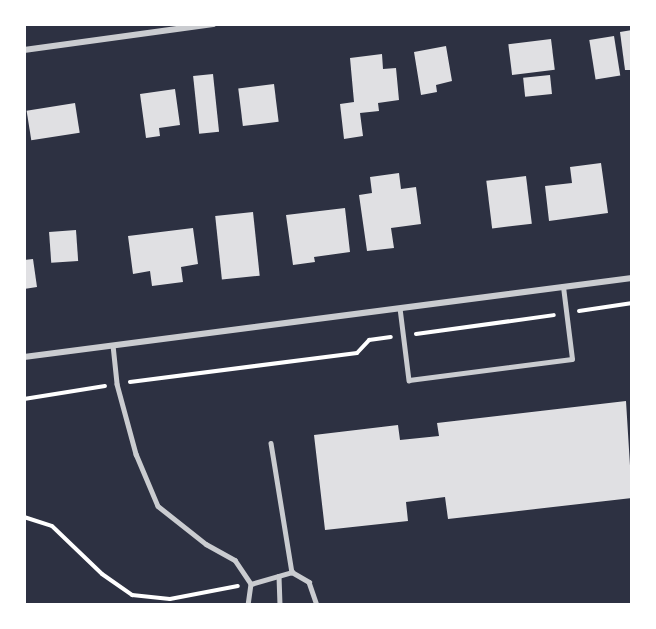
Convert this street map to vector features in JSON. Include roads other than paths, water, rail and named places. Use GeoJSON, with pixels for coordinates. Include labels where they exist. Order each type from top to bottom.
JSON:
{"type":"FeatureCollection","features":[{"type":"Feature","properties":{"kind":"street"},"geometry":{"type":"LineString","coordinates":[[24,50],[213,24]]}},
{"type":"Feature","properties":{"kind":"street"},"geometry":{"type":"LineString","coordinates":[[24,357],[632,278]]}},
{"type":"Feature","properties":{"kind":"lane"},"geometry":{"type":"LineString","coordinates":[[400,308],[409,380],[572,359],[562,287]]}},
{"type":"Feature","properties":{"kind":"lane"},"geometry":{"type":"LineString","coordinates":[[113,345],[117,384],[136,454],[158,506],[206,544],[235,560],[251,584],[248,605]]}},
{"type":"Feature","properties":{"kind":"lane"},"geometry":{"type":"LineString","coordinates":[[271,443],[292,572]]}},
{"type":"Feature","properties":{"kind":"lane"},"geometry":{"type":"LineString","coordinates":[[251,584],[292,572],[309,582],[317,605]]}},
{"type":"Feature","properties":{"kind":"lane"},"geometry":{"type":"LineString","coordinates":[[279,576],[280,605]]}}]}
